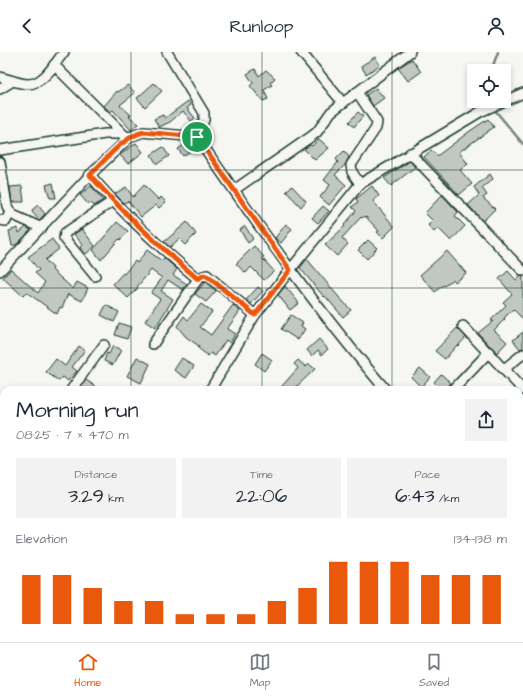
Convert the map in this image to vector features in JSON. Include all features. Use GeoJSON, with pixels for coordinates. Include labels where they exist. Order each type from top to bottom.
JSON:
{"type":"FeatureCollection","features":[{"type":"Feature","properties":{"kind":"street"},"geometry":{"type":"LineString","coordinates":[[0,77],[27,84],[35,83],[42,80],[64,52]]}},
{"type":"Feature","properties":{"kind":"street"},"geometry":{"type":"LineString","coordinates":[[167,52],[204,113],[204,120],[197,137]]}},
{"type":"Feature","properties":{"kind":"street"},"geometry":{"type":"LineString","coordinates":[[301,52],[343,103]]}},
{"type":"Feature","properties":{"kind":"street"},"geometry":{"type":"LineString","coordinates":[[234,190],[312,136],[331,112],[407,53]]}},
{"type":"Feature","properties":{"kind":"street"},"geometry":{"type":"LineString","coordinates":[[54,65],[127,136]]}},
{"type":"Feature","properties":{"kind":"street"},"geometry":{"type":"LineString","coordinates":[[0,88],[13,81]]}},
{"type":"Feature","properties":{"kind":"street"},"geometry":{"type":"LineString","coordinates":[[357,92],[377,122],[376,128],[351,165],[352,172],[360,184]]}},
{"type":"Feature","properties":{"kind":"street"},"geometry":{"type":"LineString","coordinates":[[212,386],[255,315],[360,184],[480,112],[523,93]]}},
{"type":"Feature","properties":{"kind":"street"},"geometry":{"type":"LineString","coordinates":[[0,150],[105,134],[127,136],[144,132],[197,137],[290,270],[350,348],[383,386]]}},
{"type":"Feature","properties":{"kind":"street"},"geometry":{"type":"LineString","coordinates":[[0,271],[127,136]]}},
{"type":"Feature","properties":{"kind":"street"},"geometry":{"type":"LineString","coordinates":[[410,153],[523,271]]}},
{"type":"Feature","properties":{"kind":"street"},"geometry":{"type":"LineString","coordinates":[[0,162],[7,206],[10,212],[13,215],[42,228]]}},
{"type":"Feature","properties":{"kind":"street"},"geometry":{"type":"LineString","coordinates":[[90,175],[113,201],[156,244],[198,279]]}},
{"type":"Feature","properties":{"kind":"street"},"geometry":{"type":"LineString","coordinates":[[95,276],[64,238],[64,236],[65,233],[113,201]]}},
{"type":"Feature","properties":{"kind":"street"},"geometry":{"type":"LineString","coordinates":[[0,220],[6,221],[10,212]]}},
{"type":"Feature","properties":{"kind":"street"},"geometry":{"type":"LineString","coordinates":[[153,344],[198,279],[204,275],[255,315]]}},
{"type":"Feature","properties":{"kind":"street"},"geometry":{"type":"LineString","coordinates":[[463,326],[519,386]]}},
{"type":"Feature","properties":{"kind":"street"},"geometry":{"type":"LineString","coordinates":[[74,386],[104,345]]}},
{"type":"Feature","properties":{"kind":"street"},"geometry":{"type":"LineString","coordinates":[[457,386],[489,352]]}},
{"type":"Feature","properties":{"kind":"street"},"geometry":{"type":"LineString","coordinates":[[504,369],[523,354]]}},
{"type":"Feature","properties":{"kind":"building"},"geometry":{"type":"Polygon","coordinates":[[[375,57],[380,65],[366,74],[361,66],[375,57]]]}},
{"type":"Feature","properties":{"kind":"building"},"geometry":{"type":"Polygon","coordinates":[[[412,59],[421,72],[408,81],[398,68],[412,59]]]}},
{"type":"Feature","properties":{"kind":"building"},"geometry":{"type":"Polygon","coordinates":[[[255,69],[259,76],[266,70],[275,78],[270,83],[272,85],[264,90],[268,99],[263,101],[250,86],[253,83],[247,74],[255,69]]]}},
{"type":"Feature","properties":{"kind":"building"},"geometry":{"type":"Polygon","coordinates":[[[154,83],[162,91],[145,107],[137,98],[154,83]]]}},
{"type":"Feature","properties":{"kind":"building"},"geometry":{"type":"Polygon","coordinates":[[[128,85],[135,93],[120,105],[138,124],[131,130],[113,110],[110,112],[104,106],[117,91],[118,92],[128,85]]]}},
{"type":"Feature","properties":{"kind":"building"},"geometry":{"type":"Polygon","coordinates":[[[376,88],[384,98],[373,106],[366,95],[376,88]]]}},
{"type":"Feature","properties":{"kind":"building"},"geometry":{"type":"Polygon","coordinates":[[[188,101],[191,105],[187,108],[195,118],[191,121],[183,111],[170,122],[159,127],[154,119],[163,115],[165,118],[188,101]]]}},
{"type":"Feature","properties":{"kind":"building"},"geometry":{"type":"Polygon","coordinates":[[[358,112],[363,116],[354,127],[349,122],[358,112]]]}},
{"type":"Feature","properties":{"kind":"building"},"geometry":{"type":"Polygon","coordinates":[[[488,119],[494,127],[459,152],[468,164],[460,170],[472,184],[459,195],[424,157],[431,150],[437,156],[488,119]]]}},
{"type":"Feature","properties":{"kind":"building"},"geometry":{"type":"Polygon","coordinates":[[[319,139],[329,148],[315,160],[304,149],[310,145],[312,146],[319,139]]]}},
{"type":"Feature","properties":{"kind":"building"},"geometry":{"type":"Polygon","coordinates":[[[136,143],[143,152],[128,164],[120,155],[136,143]]]}},
{"type":"Feature","properties":{"kind":"building"},"geometry":{"type":"Polygon","coordinates":[[[187,143],[192,150],[183,156],[178,149],[187,143]]]}},
{"type":"Feature","properties":{"kind":"building"},"geometry":{"type":"Polygon","coordinates":[[[163,147],[169,156],[157,164],[151,155],[163,147]]]}},
{"type":"Feature","properties":{"kind":"building"},"geometry":{"type":"Polygon","coordinates":[[[344,151],[349,157],[345,165],[335,175],[346,185],[329,205],[320,197],[330,185],[324,180],[338,162],[336,159],[344,151]]]}},
{"type":"Feature","properties":{"kind":"building"},"geometry":{"type":"Polygon","coordinates":[[[410,161],[415,167],[391,186],[384,178],[410,161]]]}},
{"type":"Feature","properties":{"kind":"building"},"geometry":{"type":"Polygon","coordinates":[[[490,174],[493,179],[482,188],[487,195],[483,198],[495,209],[483,221],[468,205],[479,195],[474,187],[490,174]]]}},
{"type":"Feature","properties":{"kind":"building"},"geometry":{"type":"Polygon","coordinates":[[[53,183],[56,198],[50,198],[46,185],[53,183]]]}},
{"type":"Feature","properties":{"kind":"building"},"geometry":{"type":"Polygon","coordinates":[[[144,185],[159,200],[161,197],[166,202],[159,208],[156,205],[141,217],[128,201],[124,203],[115,194],[126,187],[133,197],[144,185]]]}},
{"type":"Feature","properties":{"kind":"building"},"geometry":{"type":"Polygon","coordinates":[[[22,186],[24,202],[12,202],[10,187],[22,186]]]}},
{"type":"Feature","properties":{"kind":"building"},"geometry":{"type":"Polygon","coordinates":[[[91,186],[103,200],[94,206],[90,202],[88,204],[80,195],[91,186]]]}},
{"type":"Feature","properties":{"kind":"building"},"geometry":{"type":"Polygon","coordinates":[[[292,186],[306,201],[301,207],[286,191],[292,186]]]}},
{"type":"Feature","properties":{"kind":"building"},"geometry":{"type":"Polygon","coordinates":[[[372,186],[379,196],[373,201],[394,227],[383,238],[377,232],[379,231],[365,216],[362,218],[361,217],[342,238],[348,244],[337,256],[325,245],[345,226],[344,225],[356,211],[352,207],[358,202],[356,199],[372,186]]]}},
{"type":"Feature","properties":{"kind":"building"},"geometry":{"type":"Polygon","coordinates":[[[442,195],[458,212],[455,216],[465,226],[451,241],[438,228],[434,232],[428,225],[433,221],[425,213],[442,195]]]}},
{"type":"Feature","properties":{"kind":"building"},"geometry":{"type":"Polygon","coordinates":[[[38,205],[45,214],[39,220],[32,212],[32,210],[38,205]]]}},
{"type":"Feature","properties":{"kind":"building"},"geometry":{"type":"Polygon","coordinates":[[[323,206],[329,211],[318,223],[312,218],[323,206]]]}},
{"type":"Feature","properties":{"kind":"building"},"geometry":{"type":"Polygon","coordinates":[[[117,222],[128,231],[101,260],[93,250],[117,222]]]}},
{"type":"Feature","properties":{"kind":"building"},"geometry":{"type":"Polygon","coordinates":[[[187,222],[196,234],[185,245],[179,239],[170,247],[164,242],[187,222]]]}},
{"type":"Feature","properties":{"kind":"building"},"geometry":{"type":"Polygon","coordinates":[[[286,224],[292,229],[281,243],[275,238],[286,224]]]}},
{"type":"Feature","properties":{"kind":"building"},"geometry":{"type":"Polygon","coordinates":[[[245,226],[253,239],[248,243],[240,230],[245,226]]]}},
{"type":"Feature","properties":{"kind":"building"},"geometry":{"type":"Polygon","coordinates":[[[26,227],[31,230],[17,244],[12,246],[9,231],[18,228],[19,233],[26,227]]]}},
{"type":"Feature","properties":{"kind":"building"},"geometry":{"type":"Polygon","coordinates":[[[82,229],[95,246],[86,254],[80,247],[83,245],[74,234],[82,229]]]}},
{"type":"Feature","properties":{"kind":"building"},"geometry":{"type":"Polygon","coordinates":[[[52,239],[59,249],[45,260],[53,268],[52,270],[73,289],[77,282],[88,288],[82,301],[68,294],[62,308],[60,307],[57,314],[29,294],[26,293],[23,296],[3,278],[11,269],[38,293],[45,282],[35,273],[39,270],[28,257],[52,239]]]}},
{"type":"Feature","properties":{"kind":"building"},"geometry":{"type":"Polygon","coordinates":[[[368,240],[377,248],[367,259],[358,250],[368,240]]]}},
{"type":"Feature","properties":{"kind":"building"},"geometry":{"type":"Polygon","coordinates":[[[254,246],[264,257],[262,258],[274,271],[264,280],[251,267],[246,273],[236,264],[254,246]]]}},
{"type":"Feature","properties":{"kind":"building"},"geometry":{"type":"Polygon","coordinates":[[[147,250],[162,261],[164,258],[177,269],[173,275],[187,284],[183,290],[168,280],[161,291],[173,299],[155,328],[145,321],[160,299],[151,293],[162,278],[151,270],[137,287],[138,288],[128,298],[113,284],[135,261],[137,263],[147,250]]]}},
{"type":"Feature","properties":{"kind":"building"},"geometry":{"type":"Polygon","coordinates":[[[447,251],[466,273],[455,282],[453,279],[435,292],[420,275],[447,251]]]}},
{"type":"Feature","properties":{"kind":"building"},"geometry":{"type":"Polygon","coordinates":[[[307,259],[351,310],[343,317],[300,268],[307,259]]]}},
{"type":"Feature","properties":{"kind":"building"},"geometry":{"type":"Polygon","coordinates":[[[508,271],[516,280],[520,276],[523,277],[523,319],[513,309],[494,330],[507,342],[497,353],[478,333],[493,321],[491,320],[506,305],[503,302],[512,294],[499,279],[508,271]]]}},
{"type":"Feature","properties":{"kind":"building"},"geometry":{"type":"Polygon","coordinates":[[[205,282],[216,291],[206,302],[195,294],[205,282]]]}},
{"type":"Feature","properties":{"kind":"building"},"geometry":{"type":"Polygon","coordinates":[[[285,286],[299,303],[290,310],[278,295],[285,286]]]}},
{"type":"Feature","properties":{"kind":"building"},"geometry":{"type":"Polygon","coordinates":[[[258,287],[263,291],[251,304],[246,300],[258,287]]]}},
{"type":"Feature","properties":{"kind":"building"},"geometry":{"type":"Polygon","coordinates":[[[201,304],[212,312],[200,327],[211,335],[233,305],[240,311],[227,329],[235,334],[230,343],[226,340],[215,356],[211,353],[208,356],[198,348],[199,346],[186,337],[177,326],[184,316],[188,320],[201,304]]]}},
{"type":"Feature","properties":{"kind":"building"},"geometry":{"type":"Polygon","coordinates":[[[106,305],[119,312],[114,322],[101,315],[106,305]]]}},
{"type":"Feature","properties":{"kind":"building"},"geometry":{"type":"Polygon","coordinates":[[[291,315],[303,323],[301,326],[305,329],[298,340],[281,329],[291,315]]]}},
{"type":"Feature","properties":{"kind":"building"},"geometry":{"type":"Polygon","coordinates":[[[119,323],[131,327],[127,339],[115,335],[119,323]]]}},
{"type":"Feature","properties":{"kind":"building"},"geometry":{"type":"Polygon","coordinates":[[[457,328],[466,337],[445,359],[435,351],[457,328]]]}},
{"type":"Feature","properties":{"kind":"building"},"geometry":{"type":"Polygon","coordinates":[[[523,332],[523,348],[520,349],[513,340],[523,332]]]}},
{"type":"Feature","properties":{"kind":"building"},"geometry":{"type":"Polygon","coordinates":[[[319,339],[328,349],[322,355],[318,350],[312,356],[307,350],[319,339]]]}},
{"type":"Feature","properties":{"kind":"building"},"geometry":{"type":"Polygon","coordinates":[[[79,346],[85,350],[72,367],[77,371],[68,381],[63,377],[59,381],[46,372],[56,359],[65,366],[79,346]]]}},
{"type":"Feature","properties":{"kind":"building"},"geometry":{"type":"Polygon","coordinates":[[[113,346],[121,350],[113,365],[104,361],[107,353],[109,354],[113,346]]]}},
{"type":"Feature","properties":{"kind":"building"},"geometry":{"type":"Polygon","coordinates":[[[262,353],[272,360],[264,371],[255,364],[262,353]]]}},
{"type":"Feature","properties":{"kind":"building"},"geometry":{"type":"Polygon","coordinates":[[[137,357],[150,364],[141,383],[127,376],[137,357]]]}},
{"type":"Feature","properties":{"kind":"building"},"geometry":{"type":"Polygon","coordinates":[[[182,358],[194,366],[186,378],[174,370],[182,358]]]}},
{"type":"Feature","properties":{"kind":"building"},"geometry":{"type":"Polygon","coordinates":[[[298,360],[306,367],[309,364],[315,369],[297,386],[282,386],[298,368],[294,364],[298,360]]]}},
{"type":"Feature","properties":{"kind":"building"},"geometry":{"type":"Polygon","coordinates":[[[420,368],[430,377],[422,386],[420,386],[411,377],[420,368]]]}},
{"type":"Feature","properties":{"kind":"building"},"geometry":{"type":"Polygon","coordinates":[[[441,374],[451,383],[448,386],[438,386],[434,382],[441,374]]]}},
{"type":"Feature","properties":{"kind":"building"},"geometry":{"type":"Polygon","coordinates":[[[86,380],[95,386],[82,386],[86,380]]]}},
{"type":"Feature","properties":{"kind":"waterway"},"geometry":{"type":"LineString","coordinates":[[494,64],[498,52]]}},
{"type":"Feature","properties":{"kind":"waterway"},"geometry":{"type":"LineString","coordinates":[[494,109],[523,144]]}},
{"type":"Feature","properties":{"kind":"route"},"geometry":{"type":"LineString","coordinates":[[144,132],[197,137],[290,270],[255,315],[207,276],[204,275],[198,279],[156,244],[113,201],[90,175],[127,139],[135,134],[144,132]]}}]}
